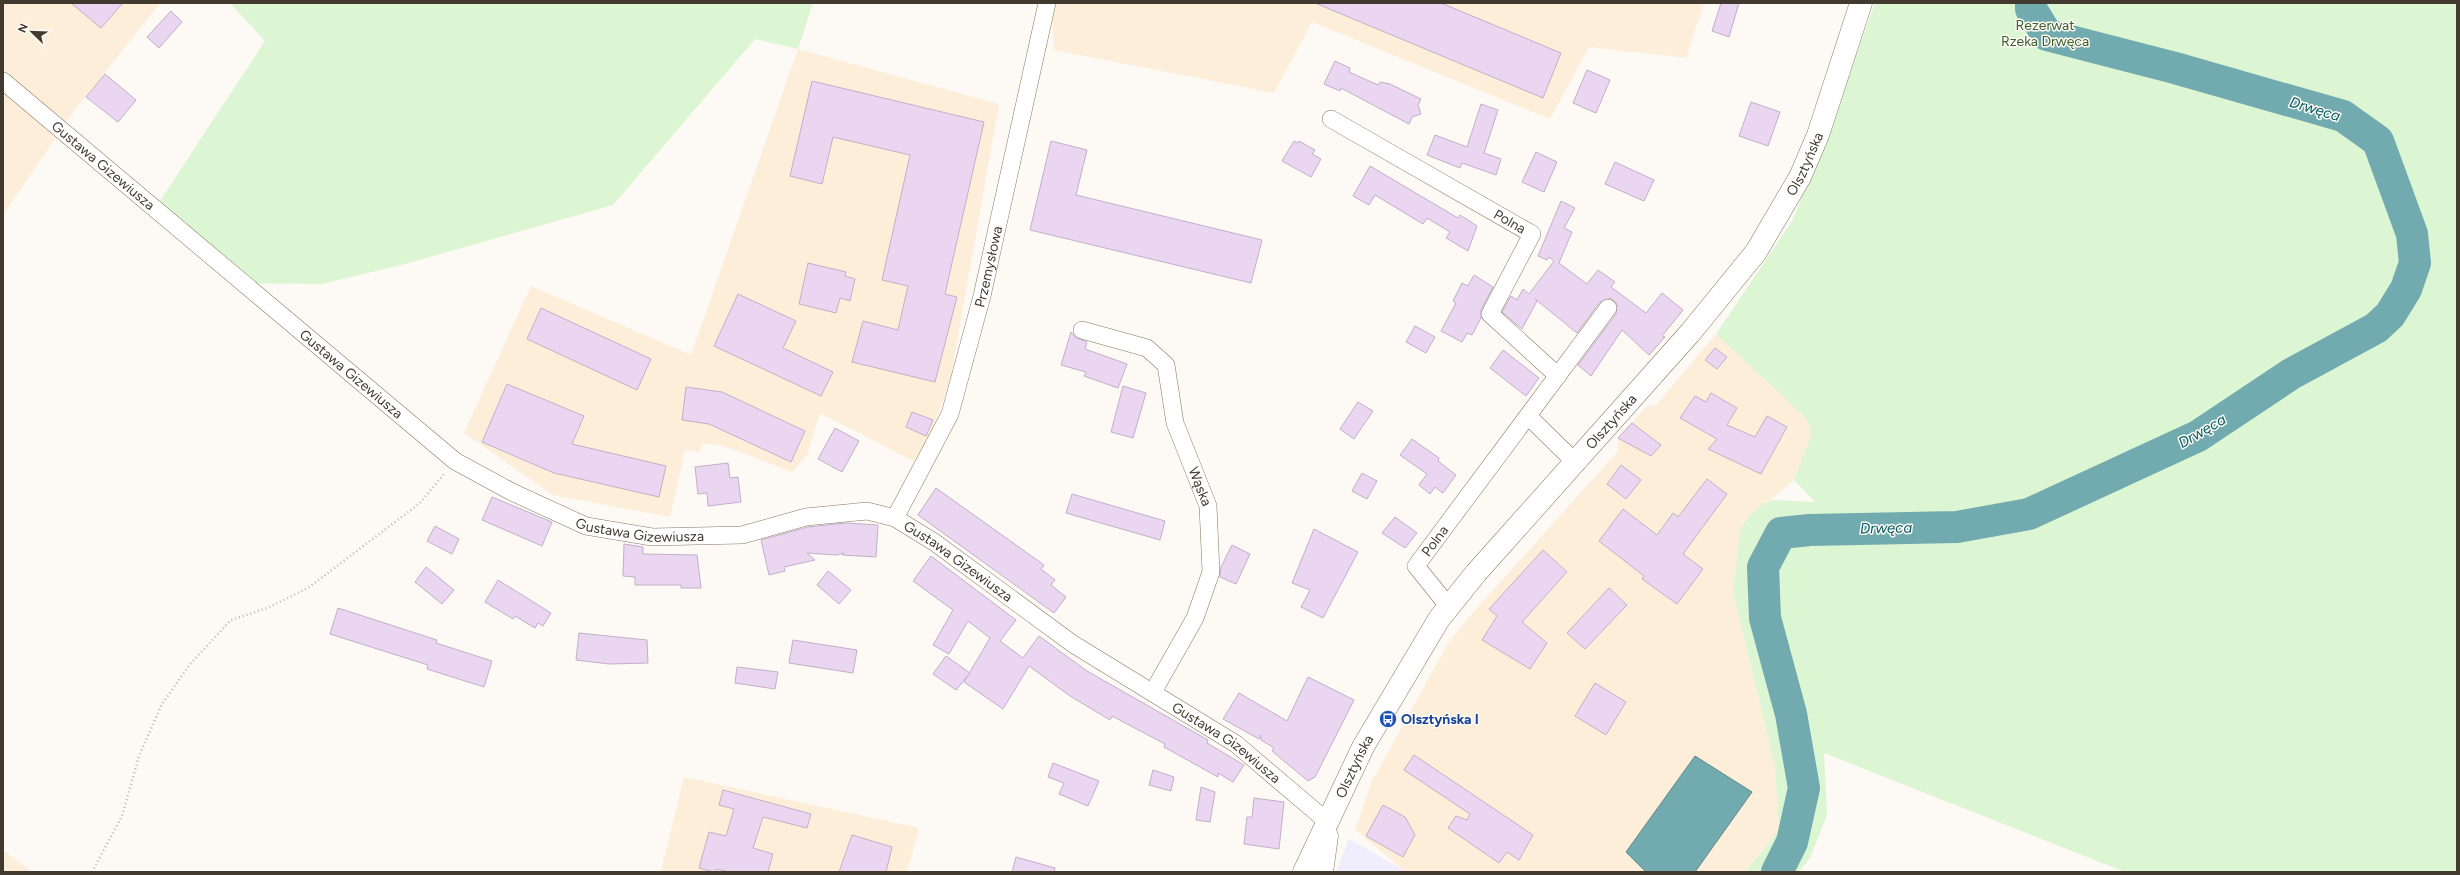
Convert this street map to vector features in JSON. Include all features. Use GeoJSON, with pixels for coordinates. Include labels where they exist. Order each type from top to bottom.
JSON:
{"type":"FeatureCollection","features":[{"type":"Feature","properties":{"kind":"street","name":"Przemysłowa"},"geometry":{"type":"LineString","coordinates":[[895,518],[950,414],[982,296],[1047,3]]}},
{"type":"Feature","properties":{"kind":"street","name":"Olsztyńska"},"geometry":{"type":"LineString","coordinates":[[1304,872],[1329,823],[1346,782],[1377,722],[1421,648],[1449,607],[1476,572],[1730,286],[1756,252],[1781,212],[1800,177],[1818,134],[1861,3]]}},
{"type":"Feature","properties":{"kind":"street","name":"Gustawa Gizewiusza"},"geometry":{"type":"LineString","coordinates":[[3,81],[455,461],[512,492],[586,526],[652,537],[742,534],[806,516],[867,511],[895,518],[934,542],[1073,644],[1236,744],[1329,823]]}},
{"type":"Feature","properties":{"kind":"street","name":"Polna"},"geometry":{"type":"LineString","coordinates":[[1331,119],[1532,234],[1490,314],[1558,376]]}},
{"type":"Feature","properties":{"kind":"street","name":"Polna"},"geometry":{"type":"LineString","coordinates":[[1449,607],[1416,566],[1608,308]]}},
{"type":"Feature","properties":{"kind":"street","name":"Wąska"},"geometry":{"type":"LineString","coordinates":[[1082,330],[1146,348],[1166,365],[1175,423],[1208,506],[1211,572],[1195,618],[1153,692]]}},
{"type":"Feature","properties":{"kind":"street"},"geometry":{"type":"LineString","coordinates":[[1528,416],[1575,462]]}},
{"type":"Feature","properties":{"kind":"street","name":"Olsztyńska"},"geometry":{"type":"LineString","coordinates":[[1322,872],[1329,823]]}},
{"type":"Feature","properties":{"kind":"path"},"geometry":{"type":"LineString","coordinates":[[92,872],[122,816],[138,756],[162,704],[191,663],[231,620],[267,608],[308,588],[420,502],[455,461]]}},
{"type":"Feature","properties":{"kind":"shaded area"},"geometry":{"type":"Polygon","coordinates":[[[3,3],[160,3],[71,115],[3,215],[3,3]]]}},
{"type":"Feature","properties":{"kind":"shaded area"},"geometry":{"type":"Polygon","coordinates":[[[1051,3],[1704,3],[1686,58],[1589,47],[1550,119],[1312,22],[1274,93],[1054,50],[1051,3]]]}},
{"type":"Feature","properties":{"kind":"shaded area"},"geometry":{"type":"Polygon","coordinates":[[[798,49],[999,104],[950,381],[926,446],[913,461],[820,413],[807,455],[792,472],[724,446],[702,443],[700,452],[685,450],[670,517],[553,495],[464,433],[531,286],[691,355],[798,49]]]}},
{"type":"Feature","properties":{"kind":"shaded area"},"geometry":{"type":"Polygon","coordinates":[[[1716,334],[1807,418],[1812,433],[1794,480],[1744,521],[1741,528],[1733,591],[1775,766],[1779,830],[1745,872],[1405,871],[1355,830],[1371,783],[1447,645],[1468,618],[1618,451],[1618,438],[1646,407],[1656,405],[1716,334]]]}},
{"type":"Feature","properties":{"kind":"shaded area"},"geometry":{"type":"Polygon","coordinates":[[[684,777],[919,828],[907,872],[661,872],[684,777]]]}},
{"type":"Feature","properties":{"kind":"shaded area"},"geometry":{"type":"Polygon","coordinates":[[[1349,839],[1407,872],[1336,872],[1349,839]]]}},
{"type":"Feature","properties":{"kind":"shaded area"},"geometry":{"type":"Polygon","coordinates":[[[3,850],[32,872],[3,872],[3,850]]]}},
{"type":"Feature","properties":{"kind":"green space"},"geometry":{"type":"Polygon","coordinates":[[[230,3],[813,3],[798,49],[755,39],[613,205],[405,264],[322,284],[241,283],[154,210],[265,41],[230,3]]]}},
{"type":"Feature","properties":{"kind":"green space","name":"Rezerwat Rzeka Drwęca"},"geometry":{"type":"Polygon","coordinates":[[[1875,3],[2457,3],[2457,872],[2125,872],[1824,753],[1827,815],[1810,858],[1799,872],[1745,872],[1779,830],[1775,766],[1733,591],[1741,528],[1754,511],[1772,500],[1815,502],[1794,480],[1812,433],[1806,418],[1716,334],[1792,221],[1827,136],[1875,3]]]}},
{"type":"Feature","properties":{"kind":"water"},"geometry":{"type":"Polygon","coordinates":[[[1695,756],[1752,792],[1695,872],[1646,872],[1626,852],[1695,756]]]}},
{"type":"Feature","properties":{"kind":"building"},"geometry":{"type":"Polygon","coordinates":[[[71,3],[123,3],[101,28],[71,3]]]}},
{"type":"Feature","properties":{"kind":"building"},"geometry":{"type":"Polygon","coordinates":[[[1315,3],[1441,3],[1561,53],[1543,98],[1315,3]]]}},
{"type":"Feature","properties":{"kind":"building"},"geometry":{"type":"Polygon","coordinates":[[[1721,3],[1739,3],[1729,37],[1712,31],[1721,3]]]}},
{"type":"Feature","properties":{"kind":"building"},"geometry":{"type":"Polygon","coordinates":[[[171,11],[182,22],[159,48],[147,37],[171,11]]]}},
{"type":"Feature","properties":{"kind":"building"},"geometry":{"type":"Polygon","coordinates":[[[1335,61],[1350,68],[1349,72],[1378,85],[1380,82],[1390,84],[1421,99],[1418,105],[1421,114],[1412,117],[1409,124],[1341,88],[1340,91],[1324,84],[1335,61]]]}},
{"type":"Feature","properties":{"kind":"building"},"geometry":{"type":"Polygon","coordinates":[[[1587,70],[1610,80],[1596,113],[1573,103],[1587,70]]]}},
{"type":"Feature","properties":{"kind":"building"},"geometry":{"type":"Polygon","coordinates":[[[105,74],[136,100],[118,122],[86,97],[105,74]]]}},
{"type":"Feature","properties":{"kind":"building"},"geometry":{"type":"Polygon","coordinates":[[[812,81],[984,122],[945,294],[957,297],[935,382],[852,362],[863,321],[898,330],[908,286],[882,280],[910,155],[833,137],[822,184],[790,176],[812,81]]]}},
{"type":"Feature","properties":{"kind":"building"},"geometry":{"type":"Polygon","coordinates":[[[1751,102],[1780,112],[1768,146],[1739,136],[1751,102]]]}},
{"type":"Feature","properties":{"kind":"building"},"geometry":{"type":"Polygon","coordinates":[[[1481,104],[1498,110],[1484,153],[1501,159],[1496,175],[1462,163],[1460,168],[1427,155],[1435,135],[1467,147],[1481,104]]]}},
{"type":"Feature","properties":{"kind":"building"},"geometry":{"type":"Polygon","coordinates":[[[1051,141],[1087,150],[1076,195],[1262,240],[1251,283],[1030,230],[1051,141]]]}},
{"type":"Feature","properties":{"kind":"building"},"geometry":{"type":"Polygon","coordinates":[[[1294,141],[1298,143],[1299,141],[1315,150],[1312,154],[1321,159],[1311,177],[1282,161],[1294,141]]]}},
{"type":"Feature","properties":{"kind":"building"},"geometry":{"type":"Polygon","coordinates":[[[1536,152],[1557,162],[1544,192],[1522,182],[1536,152]]]}},
{"type":"Feature","properties":{"kind":"building"},"geometry":{"type":"Polygon","coordinates":[[[1615,162],[1654,180],[1644,201],[1605,184],[1615,162]]]}},
{"type":"Feature","properties":{"kind":"building"},"geometry":{"type":"Polygon","coordinates":[[[1370,166],[1458,218],[1460,215],[1477,226],[1468,251],[1446,238],[1450,232],[1427,218],[1423,224],[1375,195],[1369,205],[1353,196],[1370,166]]]}},
{"type":"Feature","properties":{"kind":"building"},"geometry":{"type":"Polygon","coordinates":[[[1561,201],[1575,208],[1564,228],[1572,232],[1559,263],[1587,284],[1598,270],[1615,282],[1611,287],[1646,313],[1662,293],[1683,310],[1662,336],[1665,337],[1649,355],[1622,330],[1591,376],[1578,365],[1616,314],[1617,304],[1610,298],[1600,302],[1577,333],[1535,299],[1537,301],[1522,329],[1502,312],[1511,296],[1517,300],[1523,289],[1529,294],[1554,261],[1549,257],[1547,260],[1538,256],[1561,201]]]}},
{"type":"Feature","properties":{"kind":"building"},"geometry":{"type":"Polygon","coordinates":[[[808,263],[846,272],[845,276],[855,279],[850,301],[840,298],[836,313],[799,304],[808,263]]]}},
{"type":"Feature","properties":{"kind":"building"},"geometry":{"type":"Polygon","coordinates":[[[1474,275],[1493,287],[1481,310],[1481,318],[1472,335],[1467,333],[1462,342],[1441,331],[1456,303],[1453,301],[1462,283],[1468,286],[1474,275]]]}},
{"type":"Feature","properties":{"kind":"building"},"geometry":{"type":"Polygon","coordinates":[[[738,294],[796,321],[783,348],[833,372],[821,396],[714,346],[738,294]]]}},
{"type":"Feature","properties":{"kind":"building"},"geometry":{"type":"Polygon","coordinates":[[[541,308],[651,359],[637,390],[527,339],[541,308]]]}},
{"type":"Feature","properties":{"kind":"building"},"geometry":{"type":"Polygon","coordinates":[[[1415,326],[1435,337],[1426,353],[1406,342],[1415,326]]]}},
{"type":"Feature","properties":{"kind":"building"},"geometry":{"type":"Polygon","coordinates":[[[1071,332],[1075,337],[1087,342],[1085,349],[1127,364],[1118,388],[1084,376],[1086,372],[1061,365],[1071,332]]]}},
{"type":"Feature","properties":{"kind":"building"},"geometry":{"type":"Polygon","coordinates":[[[1715,348],[1727,357],[1717,369],[1705,360],[1715,348]]]}},
{"type":"Feature","properties":{"kind":"building"},"geometry":{"type":"Polygon","coordinates":[[[1503,350],[1539,378],[1526,396],[1490,368],[1503,350]]]}},
{"type":"Feature","properties":{"kind":"building"},"geometry":{"type":"Polygon","coordinates":[[[507,384],[584,416],[572,444],[666,466],[659,497],[554,473],[482,442],[507,384]]]}},
{"type":"Feature","properties":{"kind":"building"},"geometry":{"type":"Polygon","coordinates":[[[1123,386],[1146,393],[1133,438],[1111,432],[1123,386]]]}},
{"type":"Feature","properties":{"kind":"building"},"geometry":{"type":"Polygon","coordinates":[[[686,387],[722,392],[805,431],[791,462],[709,424],[682,420],[686,387]]]}},
{"type":"Feature","properties":{"kind":"building"},"geometry":{"type":"Polygon","coordinates":[[[1711,393],[1737,408],[1727,425],[1755,437],[1767,416],[1787,427],[1761,474],[1708,449],[1717,439],[1680,418],[1695,396],[1706,402],[1711,393]]]}},
{"type":"Feature","properties":{"kind":"building"},"geometry":{"type":"Polygon","coordinates":[[[1358,402],[1373,411],[1354,439],[1340,429],[1358,402]]]}},
{"type":"Feature","properties":{"kind":"building"},"geometry":{"type":"Polygon","coordinates":[[[912,412],[933,420],[926,436],[906,427],[912,412]]]}},
{"type":"Feature","properties":{"kind":"building"},"geometry":{"type":"Polygon","coordinates":[[[1632,423],[1661,445],[1651,456],[1618,438],[1632,423]]]}},
{"type":"Feature","properties":{"kind":"building"},"geometry":{"type":"Polygon","coordinates":[[[835,428],[859,441],[842,472],[818,459],[835,428]]]}},
{"type":"Feature","properties":{"kind":"building"},"geometry":{"type":"Polygon","coordinates":[[[1412,439],[1439,458],[1438,461],[1456,475],[1443,493],[1435,487],[1430,494],[1419,485],[1427,474],[1400,455],[1412,439]]]}},
{"type":"Feature","properties":{"kind":"building"},"geometry":{"type":"Polygon","coordinates":[[[728,463],[730,478],[738,477],[741,502],[708,506],[707,493],[698,494],[695,467],[728,463]]]}},
{"type":"Feature","properties":{"kind":"building"},"geometry":{"type":"Polygon","coordinates":[[[1621,465],[1641,480],[1626,499],[1607,484],[1621,465]]]}},
{"type":"Feature","properties":{"kind":"building"},"geometry":{"type":"Polygon","coordinates":[[[1362,473],[1377,481],[1367,499],[1352,491],[1362,473]]]}},
{"type":"Feature","properties":{"kind":"building"},"geometry":{"type":"Polygon","coordinates":[[[1707,479],[1727,494],[1683,554],[1703,569],[1677,604],[1642,579],[1644,576],[1599,541],[1623,509],[1657,535],[1673,513],[1678,517],[1707,479]]]}},
{"type":"Feature","properties":{"kind":"building"},"geometry":{"type":"Polygon","coordinates":[[[936,488],[1044,565],[1041,569],[1055,580],[1051,585],[1066,597],[1054,613],[918,515],[936,488]]]}},
{"type":"Feature","properties":{"kind":"building"},"geometry":{"type":"Polygon","coordinates":[[[1072,494],[1165,521],[1160,540],[1066,513],[1072,494]]]}},
{"type":"Feature","properties":{"kind":"building"},"geometry":{"type":"Polygon","coordinates":[[[492,497],[552,522],[542,546],[482,520],[492,497]]]}},
{"type":"Feature","properties":{"kind":"building"},"geometry":{"type":"Polygon","coordinates":[[[1395,517],[1417,533],[1405,548],[1382,533],[1395,517]]]}},
{"type":"Feature","properties":{"kind":"building"},"geometry":{"type":"Polygon","coordinates":[[[845,523],[878,525],[876,557],[842,555],[844,553],[836,555],[807,553],[815,560],[784,567],[785,571],[769,575],[761,540],[808,527],[845,523]]]}},
{"type":"Feature","properties":{"kind":"building"},"geometry":{"type":"Polygon","coordinates":[[[435,526],[459,539],[452,554],[427,541],[435,526]]]}},
{"type":"Feature","properties":{"kind":"building"},"geometry":{"type":"Polygon","coordinates":[[[1314,529],[1358,552],[1323,618],[1301,607],[1310,590],[1292,583],[1314,529]]]}},
{"type":"Feature","properties":{"kind":"building"},"geometry":{"type":"Polygon","coordinates":[[[624,544],[643,547],[643,554],[697,555],[701,588],[681,588],[681,585],[635,585],[635,577],[623,576],[624,544]]]}},
{"type":"Feature","properties":{"kind":"building"},"geometry":{"type":"Polygon","coordinates":[[[1232,545],[1250,554],[1236,584],[1220,577],[1221,567],[1232,545]]]}},
{"type":"Feature","properties":{"kind":"building"},"geometry":{"type":"Polygon","coordinates":[[[1543,550],[1567,572],[1522,622],[1547,643],[1530,669],[1482,640],[1497,616],[1489,609],[1543,550]]]}},
{"type":"Feature","properties":{"kind":"building"},"geometry":{"type":"Polygon","coordinates":[[[931,556],[1016,620],[1000,641],[1023,658],[1039,636],[1087,671],[1208,740],[1207,743],[1244,765],[1233,782],[1218,773],[1218,777],[1164,747],[1165,744],[1112,716],[1110,720],[1070,696],[1029,666],[1003,709],[964,682],[990,638],[968,621],[949,654],[933,645],[953,610],[913,581],[931,556]]]}},
{"type":"Feature","properties":{"kind":"building"},"geometry":{"type":"Polygon","coordinates":[[[426,567],[454,590],[442,604],[415,582],[426,567]]]}},
{"type":"Feature","properties":{"kind":"building"},"geometry":{"type":"Polygon","coordinates":[[[828,571],[851,590],[839,604],[817,585],[828,571]]]}},
{"type":"Feature","properties":{"kind":"building"},"geometry":{"type":"Polygon","coordinates":[[[498,580],[551,613],[543,626],[538,623],[535,628],[515,616],[513,619],[485,602],[498,580]]]}},
{"type":"Feature","properties":{"kind":"building"},"geometry":{"type":"Polygon","coordinates":[[[1609,588],[1627,605],[1585,649],[1567,633],[1609,588]]]}},
{"type":"Feature","properties":{"kind":"building"},"geometry":{"type":"Polygon","coordinates":[[[338,608],[437,640],[436,643],[492,661],[484,687],[427,669],[428,665],[330,634],[338,608]]]}},
{"type":"Feature","properties":{"kind":"building"},"geometry":{"type":"Polygon","coordinates":[[[579,633],[647,640],[648,663],[609,664],[576,660],[579,633]]]}},
{"type":"Feature","properties":{"kind":"building"},"geometry":{"type":"Polygon","coordinates":[[[793,640],[857,650],[853,673],[789,663],[793,640]]]}},
{"type":"Feature","properties":{"kind":"building"},"geometry":{"type":"Polygon","coordinates":[[[946,656],[970,673],[956,690],[933,674],[946,656]]]}},
{"type":"Feature","properties":{"kind":"building"},"geometry":{"type":"Polygon","coordinates":[[[737,667],[778,672],[775,689],[735,683],[737,667]]]}},
{"type":"Feature","properties":{"kind":"building"},"geometry":{"type":"Polygon","coordinates":[[[1308,677],[1354,700],[1315,777],[1308,781],[1272,751],[1274,748],[1261,740],[1261,735],[1259,739],[1223,719],[1239,693],[1287,721],[1308,677]]]}},
{"type":"Feature","properties":{"kind":"building"},"geometry":{"type":"Polygon","coordinates":[[[1595,683],[1626,702],[1606,735],[1575,716],[1595,683]]]}},
{"type":"Feature","properties":{"kind":"building"},"geometry":{"type":"Polygon","coordinates":[[[1414,755],[1533,835],[1519,860],[1507,852],[1499,863],[1448,828],[1456,816],[1467,820],[1470,814],[1404,770],[1414,755]]]}},
{"type":"Feature","properties":{"kind":"building"},"geometry":{"type":"Polygon","coordinates":[[[1053,763],[1099,781],[1088,806],[1059,794],[1064,783],[1048,777],[1053,763]]]}},
{"type":"Feature","properties":{"kind":"building"},"geometry":{"type":"Polygon","coordinates":[[[1153,770],[1174,777],[1171,791],[1149,785],[1153,770]]]}},
{"type":"Feature","properties":{"kind":"building"},"geometry":{"type":"Polygon","coordinates":[[[1201,787],[1215,792],[1210,822],[1196,820],[1201,787]]]}},
{"type":"Feature","properties":{"kind":"building"},"geometry":{"type":"Polygon","coordinates":[[[723,790],[811,814],[807,828],[763,817],[753,848],[773,854],[768,872],[729,872],[717,869],[716,872],[713,872],[699,868],[709,832],[726,836],[734,809],[719,805],[723,790]]]}},
{"type":"Feature","properties":{"kind":"building"},"geometry":{"type":"Polygon","coordinates":[[[1254,798],[1284,802],[1279,849],[1244,844],[1247,817],[1252,817],[1254,798]]]}},
{"type":"Feature","properties":{"kind":"building"},"geometry":{"type":"Polygon","coordinates":[[[1383,805],[1405,817],[1415,835],[1403,857],[1366,836],[1383,805]]]}},
{"type":"Feature","properties":{"kind":"building"},"geometry":{"type":"Polygon","coordinates":[[[852,835],[892,847],[886,872],[839,872],[852,835]]]}},
{"type":"Feature","properties":{"kind":"building"},"geometry":{"type":"Polygon","coordinates":[[[1016,857],[1055,868],[1054,872],[1012,872],[1016,857]]]}},
{"type":"Feature","properties":{"kind":"waterway","name":"Drwęca"},"geometry":{"type":"LineString","coordinates":[[1777,872],[1792,842],[1804,788],[1791,714],[1765,618],[1763,567],[1781,533],[1810,530],[1957,527],[2029,514],[2198,436],[2291,374],[2376,328],[2390,315],[2406,289],[2415,263],[2412,234],[2378,141],[2343,116],[2175,68],[2047,35],[2031,9],[2031,3]]}},
{"type":"Feature","properties":{"kind":"place","name":"Olsztyńska I"},"geometry":{"type":"Point","coordinates":[1388,719]}}]}
